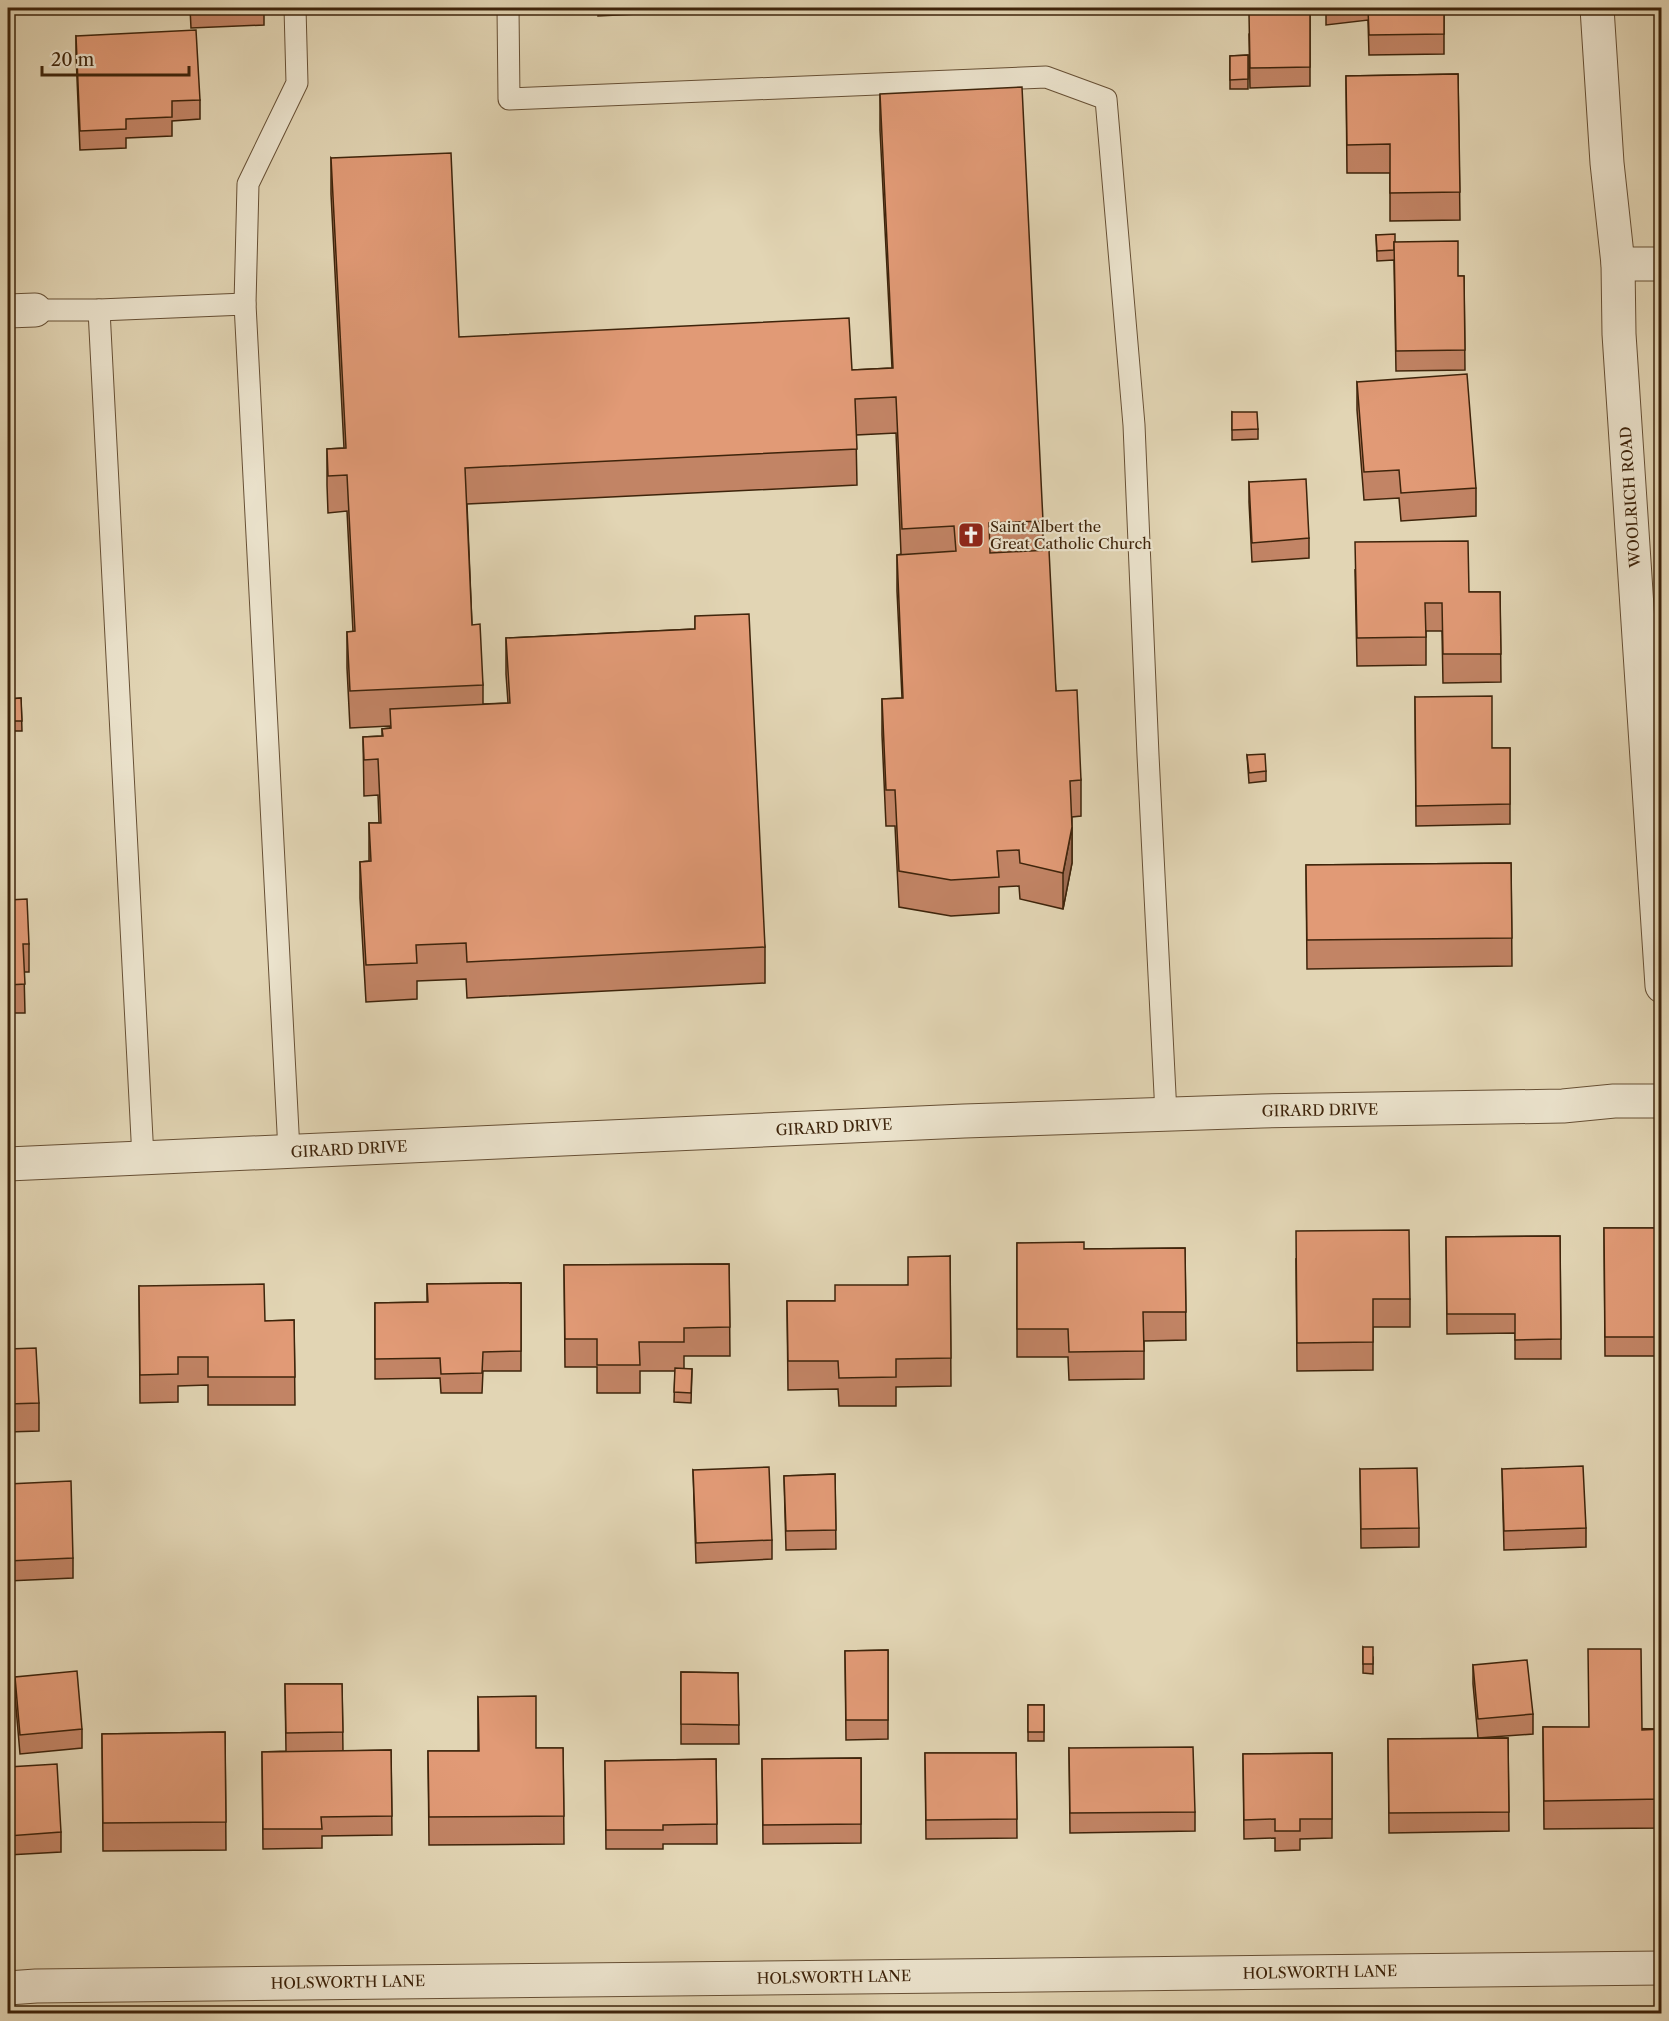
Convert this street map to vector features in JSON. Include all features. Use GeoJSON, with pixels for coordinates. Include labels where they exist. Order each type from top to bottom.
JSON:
{"type":"FeatureCollection","features":[{"type":"Feature","properties":{"kind":"street","name":"WOOLRICH ROAD"},"geometry":{"type":"LineString","coordinates":[[1597,8],[1607,163],[1618,264],[1619,334],[1662,986]]}},
{"type":"Feature","properties":{"kind":"street"},"geometry":{"type":"LineString","coordinates":[[1618,264],[1662,264]]}},
{"type":"Feature","properties":{"kind":"street","name":"GIRARD DRIVE"},"geometry":{"type":"LineString","coordinates":[[8,1164],[964,1121],[1166,1114],[1563,1106],[1614,1101],[1662,1101]]}},
{"type":"Feature","properties":{"kind":"street","name":"HOLSWORTH LANE"},"geometry":{"type":"LineString","coordinates":[[8,1988],[72,1985],[1662,1968]]}},
{"type":"Feature","properties":{"kind":"lane"},"geometry":{"type":"LineString","coordinates":[[289,1151],[245,304],[248,184],[297,82],[295,8]]}},
{"type":"Feature","properties":{"kind":"lane"},"geometry":{"type":"LineString","coordinates":[[508,8],[509,99],[1046,77],[1106,99],[1134,425],[1166,1114]]}},
{"type":"Feature","properties":{"kind":"lane"},"geometry":{"type":"LineString","coordinates":[[21,311],[245,304]]}},
{"type":"Feature","properties":{"kind":"lane"},"geometry":{"type":"LineString","coordinates":[[99,310],[142,1158]]}},
{"type":"Feature","properties":{"kind":"building"},"geometry":{"type":"Polygon","coordinates":[[[1368,8],[1444,8],[1444,34],[1369,35],[1368,8]]]}},
{"type":"Feature","properties":{"kind":"building"},"geometry":{"type":"Polygon","coordinates":[[[1310,13],[1310,67],[1250,68],[1249,14],[1310,13]]]}},
{"type":"Feature","properties":{"kind":"building"},"geometry":{"type":"Polygon","coordinates":[[[196,30],[200,100],[172,101],[172,117],[126,119],[126,129],[80,131],[76,36],[196,30]]]}},
{"type":"Feature","properties":{"kind":"building"},"geometry":{"type":"Polygon","coordinates":[[[1248,55],[1248,79],[1230,80],[1230,56],[1248,55]]]}},
{"type":"Feature","properties":{"kind":"building"},"geometry":{"type":"Polygon","coordinates":[[[1458,74],[1460,192],[1390,193],[1390,144],[1347,145],[1346,76],[1458,74]]]}},
{"type":"Feature","properties":{"kind":"building","name":"Saint Albert the Great Catholic Church"},"geometry":{"type":"Polygon","coordinates":[[[1022,87],[1043,521],[989,523],[990,553],[1049,550],[1056,691],[1077,690],[1081,780],[1070,781],[1072,827],[1063,873],[1020,863],[1019,850],[997,851],[999,877],[951,880],[899,871],[895,790],[886,790],[882,699],[903,698],[897,555],[956,551],[954,526],[902,529],[896,397],[855,399],[857,449],[465,468],[472,625],[480,624],[483,685],[350,691],[347,632],[355,631],[347,475],[328,476],[327,449],[346,448],[331,158],[451,153],[459,337],[849,318],[852,370],[893,368],[880,94],[1022,87]]]}},
{"type":"Feature","properties":{"kind":"building"},"geometry":{"type":"Polygon","coordinates":[[[1395,234],[1394,250],[1377,251],[1376,235],[1395,234]]]}},
{"type":"Feature","properties":{"kind":"building"},"geometry":{"type":"Polygon","coordinates":[[[1458,241],[1458,276],[1464,276],[1465,350],[1396,351],[1394,242],[1458,241]]]}},
{"type":"Feature","properties":{"kind":"building"},"geometry":{"type":"Polygon","coordinates":[[[1467,374],[1476,488],[1401,493],[1399,470],[1364,472],[1357,382],[1467,374]]]}},
{"type":"Feature","properties":{"kind":"building"},"geometry":{"type":"Polygon","coordinates":[[[1232,412],[1257,412],[1258,429],[1232,430],[1232,412]]]}},
{"type":"Feature","properties":{"kind":"building"},"geometry":{"type":"Polygon","coordinates":[[[8,458],[9,515],[8,515],[8,458]]]}},
{"type":"Feature","properties":{"kind":"building"},"geometry":{"type":"Polygon","coordinates":[[[1306,479],[1309,538],[1252,543],[1249,482],[1306,479]]]}},
{"type":"Feature","properties":{"kind":"building"},"geometry":{"type":"Polygon","coordinates":[[[1468,541],[1469,592],[1500,592],[1501,654],[1443,654],[1442,603],[1425,603],[1426,637],[1357,638],[1355,542],[1468,541]]]}},
{"type":"Feature","properties":{"kind":"building"},"geometry":{"type":"Polygon","coordinates":[[[749,614],[765,947],[467,962],[466,943],[416,945],[417,963],[366,965],[360,862],[371,861],[369,823],[381,823],[378,759],[364,760],[363,737],[383,736],[382,729],[391,728],[390,709],[510,703],[506,638],[695,629],[695,616],[749,614]]]}},
{"type":"Feature","properties":{"kind":"building"},"geometry":{"type":"Polygon","coordinates":[[[1492,696],[1492,748],[1510,748],[1510,804],[1416,806],[1415,697],[1492,696]]]}},
{"type":"Feature","properties":{"kind":"building"},"geometry":{"type":"Polygon","coordinates":[[[21,698],[22,721],[9,721],[8,699],[21,698]]]}},
{"type":"Feature","properties":{"kind":"building"},"geometry":{"type":"Polygon","coordinates":[[[1265,754],[1266,771],[1249,773],[1247,755],[1265,754]]]}},
{"type":"Feature","properties":{"kind":"building"},"geometry":{"type":"Polygon","coordinates":[[[1511,863],[1512,938],[1307,940],[1306,865],[1511,863]]]}},
{"type":"Feature","properties":{"kind":"building"},"geometry":{"type":"Polygon","coordinates":[[[27,899],[29,944],[23,944],[25,984],[8,985],[8,900],[27,899]]]}},
{"type":"Feature","properties":{"kind":"building"},"geometry":{"type":"Polygon","coordinates":[[[1604,1228],[1662,1228],[1662,1337],[1605,1337],[1604,1228]]]}},
{"type":"Feature","properties":{"kind":"building"},"geometry":{"type":"Polygon","coordinates":[[[1409,1230],[1410,1299],[1373,1299],[1373,1342],[1297,1343],[1296,1231],[1409,1230]]]}},
{"type":"Feature","properties":{"kind":"building"},"geometry":{"type":"Polygon","coordinates":[[[1560,1236],[1561,1339],[1515,1340],[1515,1314],[1447,1314],[1446,1237],[1560,1236]]]}},
{"type":"Feature","properties":{"kind":"building"},"geometry":{"type":"Polygon","coordinates":[[[1084,1242],[1084,1249],[1185,1248],[1186,1312],[1143,1312],[1144,1351],[1069,1352],[1068,1329],[1017,1329],[1017,1243],[1084,1242]]]}},
{"type":"Feature","properties":{"kind":"building"},"geometry":{"type":"Polygon","coordinates":[[[950,1256],[951,1358],[896,1359],[896,1377],[839,1378],[838,1361],[788,1361],[787,1301],[835,1301],[835,1285],[908,1285],[908,1257],[950,1256]]]}},
{"type":"Feature","properties":{"kind":"building"},"geometry":{"type":"Polygon","coordinates":[[[729,1264],[730,1327],[684,1328],[684,1342],[639,1342],[640,1365],[597,1365],[597,1339],[565,1339],[564,1265],[729,1264]]]}},
{"type":"Feature","properties":{"kind":"building"},"geometry":{"type":"Polygon","coordinates":[[[521,1283],[521,1351],[483,1352],[482,1373],[441,1374],[440,1358],[375,1359],[375,1303],[428,1302],[427,1284],[521,1283]]]}},
{"type":"Feature","properties":{"kind":"building"},"geometry":{"type":"Polygon","coordinates":[[[264,1284],[265,1321],[294,1320],[295,1377],[208,1377],[208,1357],[178,1357],[178,1374],[140,1375],[139,1286],[264,1284]]]}},
{"type":"Feature","properties":{"kind":"building"},"geometry":{"type":"Polygon","coordinates":[[[36,1348],[39,1403],[8,1404],[8,1349],[36,1348]]]}},
{"type":"Feature","properties":{"kind":"building"},"geometry":{"type":"Polygon","coordinates":[[[675,1368],[692,1369],[691,1393],[674,1392],[675,1368]]]}},
{"type":"Feature","properties":{"kind":"building"},"geometry":{"type":"Polygon","coordinates":[[[1583,1466],[1586,1528],[1504,1531],[1502,1469],[1583,1466]]]}},
{"type":"Feature","properties":{"kind":"building"},"geometry":{"type":"Polygon","coordinates":[[[769,1467],[772,1540],[696,1543],[693,1470],[769,1467]]]}},
{"type":"Feature","properties":{"kind":"building"},"geometry":{"type":"Polygon","coordinates":[[[1417,1468],[1419,1528],[1361,1529],[1360,1469],[1417,1468]]]}},
{"type":"Feature","properties":{"kind":"building"},"geometry":{"type":"Polygon","coordinates":[[[835,1474],[836,1530],[786,1531],[784,1476],[835,1474]]]}},
{"type":"Feature","properties":{"kind":"building"},"geometry":{"type":"Polygon","coordinates":[[[71,1481],[73,1558],[8,1561],[8,1484],[71,1481]]]}},
{"type":"Feature","properties":{"kind":"building"},"geometry":{"type":"Polygon","coordinates":[[[1363,1647],[1373,1647],[1373,1664],[1363,1664],[1363,1647]]]}},
{"type":"Feature","properties":{"kind":"building"},"geometry":{"type":"Polygon","coordinates":[[[1588,1649],[1641,1649],[1642,1730],[1662,1729],[1662,1799],[1544,1801],[1543,1727],[1589,1727],[1588,1649]]]}},
{"type":"Feature","properties":{"kind":"building"},"geometry":{"type":"Polygon","coordinates":[[[888,1650],[888,1720],[846,1720],[845,1651],[888,1650]]]}},
{"type":"Feature","properties":{"kind":"building"},"geometry":{"type":"Polygon","coordinates":[[[1527,1660],[1533,1714],[1478,1719],[1473,1665],[1527,1660]]]}},
{"type":"Feature","properties":{"kind":"building"},"geometry":{"type":"Polygon","coordinates":[[[77,1671],[82,1729],[20,1735],[15,1677],[77,1671]]]}},
{"type":"Feature","properties":{"kind":"building"},"geometry":{"type":"Polygon","coordinates":[[[681,1672],[738,1673],[739,1725],[681,1724],[681,1672]]]}},
{"type":"Feature","properties":{"kind":"building"},"geometry":{"type":"Polygon","coordinates":[[[285,1684],[342,1684],[343,1732],[286,1733],[285,1684]]]}},
{"type":"Feature","properties":{"kind":"building"},"geometry":{"type":"Polygon","coordinates":[[[536,1696],[536,1748],[563,1748],[564,1816],[429,1817],[428,1751],[479,1751],[478,1697],[536,1696]]]}},
{"type":"Feature","properties":{"kind":"building"},"geometry":{"type":"Polygon","coordinates":[[[1028,1705],[1044,1705],[1044,1732],[1028,1732],[1028,1705]]]}},
{"type":"Feature","properties":{"kind":"building"},"geometry":{"type":"Polygon","coordinates":[[[225,1732],[226,1822],[103,1823],[102,1734],[225,1732]]]}},
{"type":"Feature","properties":{"kind":"building"},"geometry":{"type":"Polygon","coordinates":[[[1508,1738],[1509,1812],[1389,1813],[1388,1739],[1508,1738]]]}},
{"type":"Feature","properties":{"kind":"building"},"geometry":{"type":"Polygon","coordinates":[[[1193,1747],[1195,1812],[1070,1813],[1069,1748],[1193,1747]]]}},
{"type":"Feature","properties":{"kind":"building"},"geometry":{"type":"Polygon","coordinates":[[[391,1750],[392,1816],[321,1817],[322,1829],[263,1829],[262,1752],[391,1750]]]}},
{"type":"Feature","properties":{"kind":"building"},"geometry":{"type":"Polygon","coordinates":[[[925,1753],[1016,1753],[1017,1819],[926,1820],[925,1753]]]}},
{"type":"Feature","properties":{"kind":"building"},"geometry":{"type":"Polygon","coordinates":[[[1332,1753],[1332,1819],[1300,1819],[1300,1831],[1275,1831],[1275,1819],[1244,1820],[1243,1754],[1332,1753]]]}},
{"type":"Feature","properties":{"kind":"building"},"geometry":{"type":"Polygon","coordinates":[[[861,1758],[861,1824],[763,1825],[762,1759],[861,1758]]]}},
{"type":"Feature","properties":{"kind":"building"},"geometry":{"type":"Polygon","coordinates":[[[716,1759],[717,1824],[663,1825],[663,1830],[606,1830],[605,1761],[716,1759]]]}},
{"type":"Feature","properties":{"kind":"building"},"geometry":{"type":"Polygon","coordinates":[[[57,1764],[61,1832],[8,1836],[8,1767],[57,1764]]]}},
{"type":"Feature","properties":{"kind":"place","name":"Saint Albert the Great Catholic Church"},"geometry":{"type":"Point","coordinates":[971,535]}}]}
